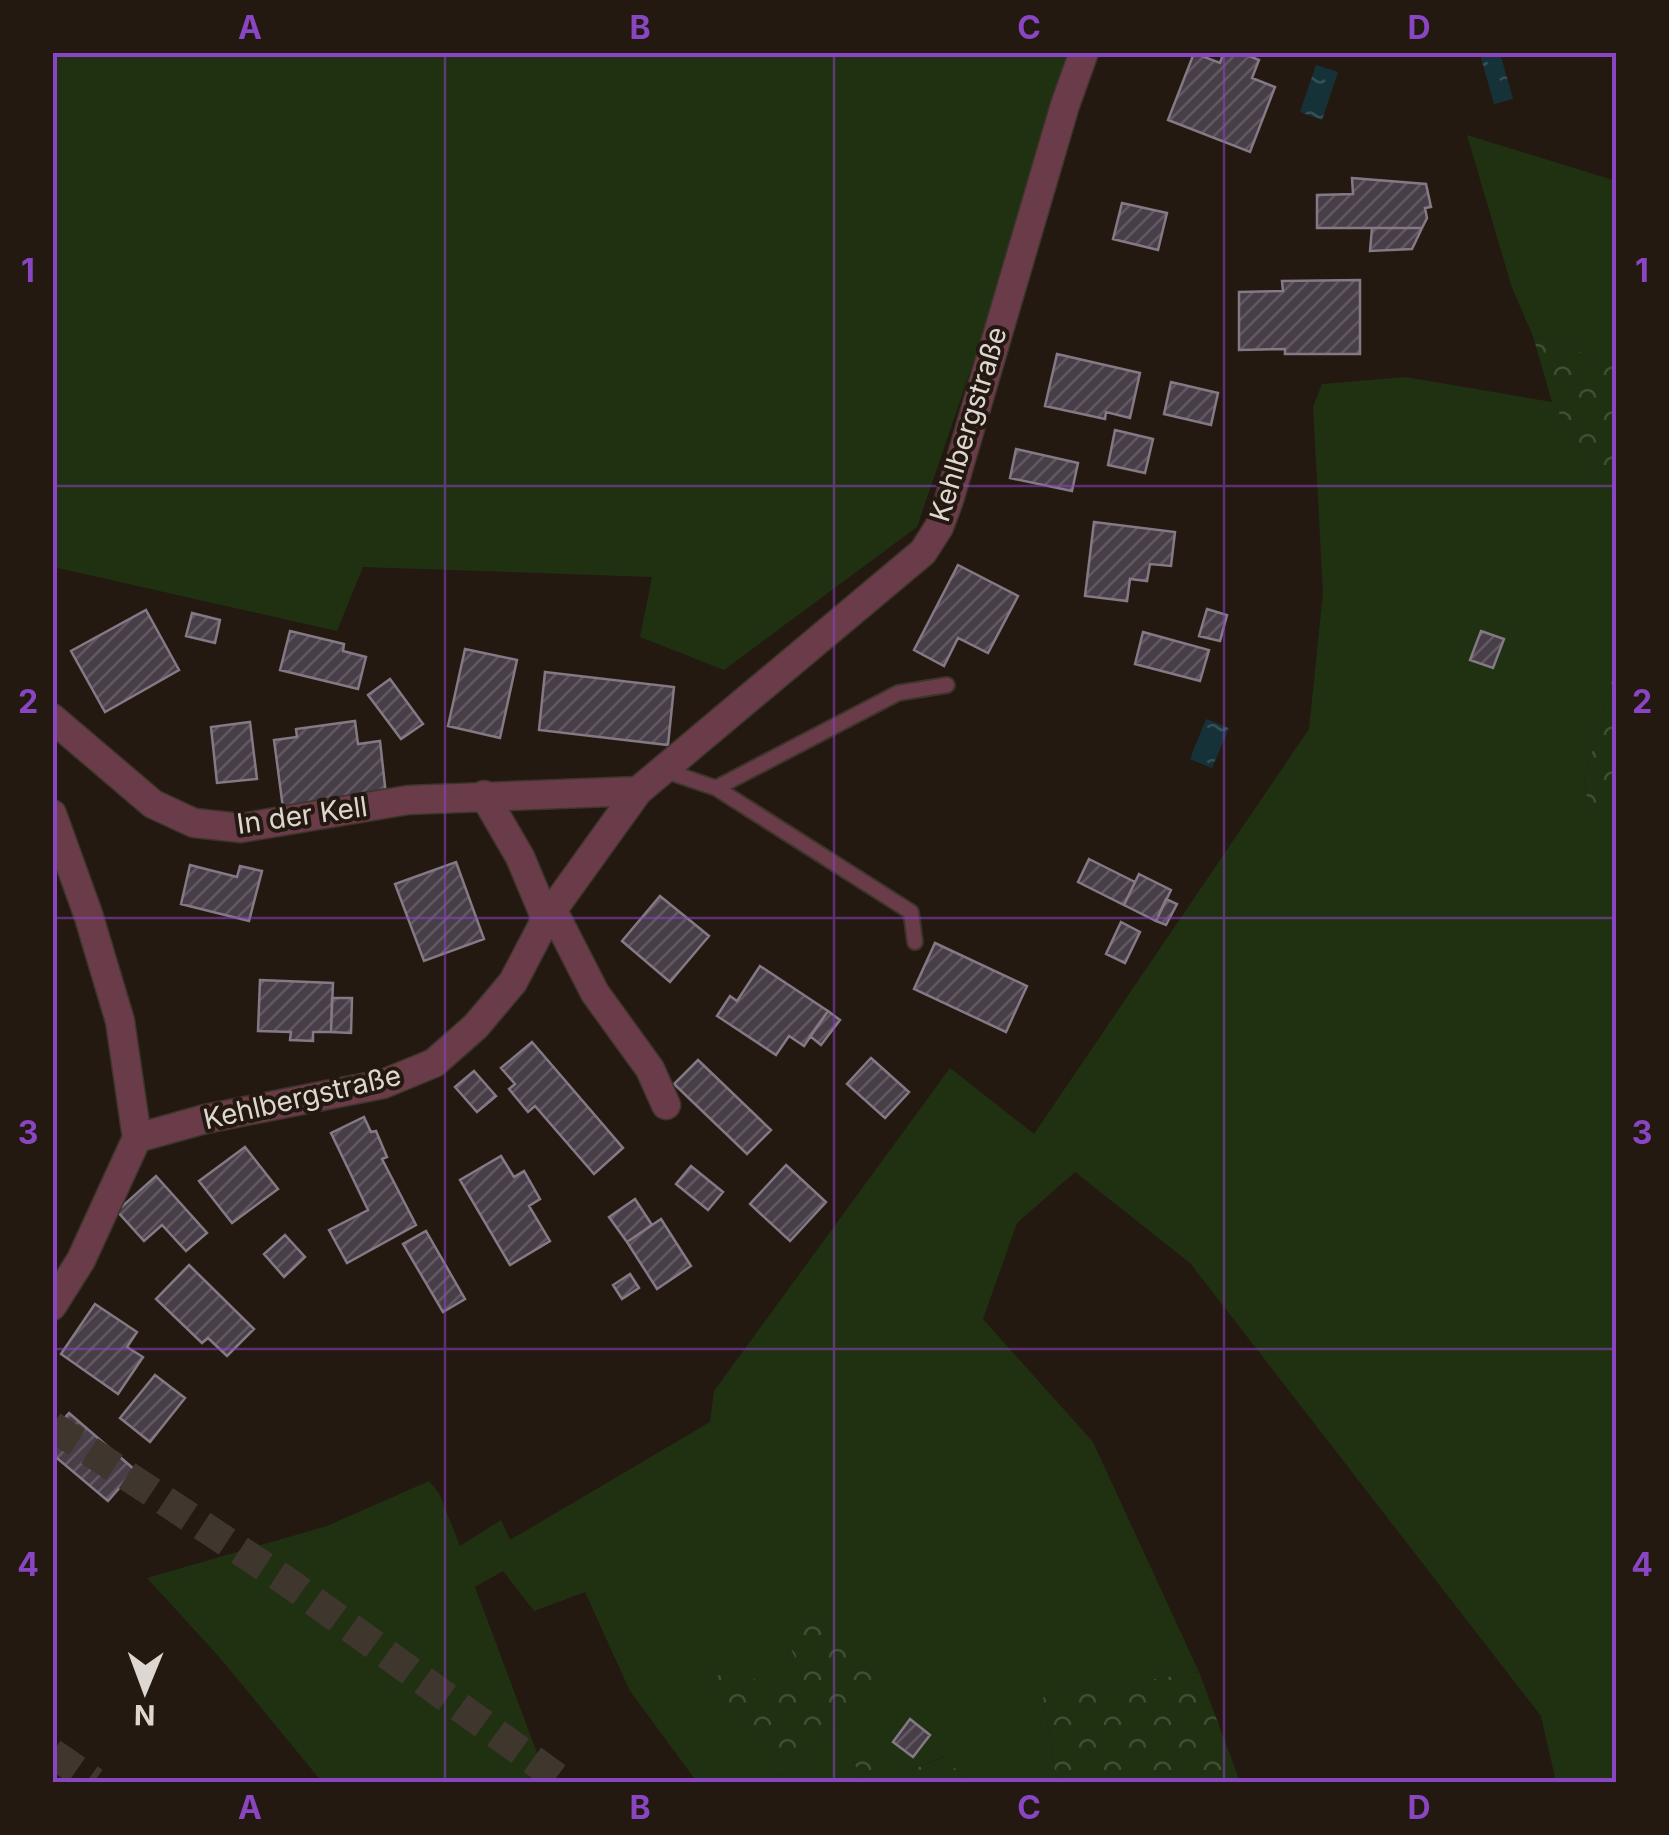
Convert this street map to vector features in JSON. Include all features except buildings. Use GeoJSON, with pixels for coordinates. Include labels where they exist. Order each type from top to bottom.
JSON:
{"type":"FeatureCollection","features":[{"type":"Feature","properties":{"kind":"street","name":"Kehlbergstraße"},"geometry":{"type":"LineString","coordinates":[[137,1138],[205,1119],[383,1084],[434,1063],[476,1026],[513,982],[549,914],[638,791],[922,552],[939,527],[1064,106],[1084,52]]}},
{"type":"Feature","properties":{"kind":"street","name":"In der Kell"},"geometry":{"type":"LineString","coordinates":[[52,718],[152,804],[194,824],[241,828],[408,800],[484,795]]}},
{"type":"Feature","properties":{"kind":"street"},"geometry":{"type":"LineString","coordinates":[[638,791],[484,795],[595,994],[650,1069],[666,1105]]}},
{"type":"Feature","properties":{"kind":"street"},"geometry":{"type":"LineString","coordinates":[[52,814],[120,1021],[137,1138],[81,1260],[52,1306]]}},
{"type":"Feature","properties":{"kind":"lane"},"geometry":{"type":"LineString","coordinates":[[716,788],[898,694],[947,685]]}},
{"type":"Feature","properties":{"kind":"lane"},"geometry":{"type":"LineString","coordinates":[[662,770],[716,788],[911,912],[915,942]]}},
{"type":"Feature","properties":{"kind":"green space"},"geometry":{"type":"Polygon","coordinates":[[[53,53],[1068,53],[982,337],[917,527],[724,670],[640,637],[652,577],[363,567],[337,631],[53,567],[53,53]]]}},
{"type":"Feature","properties":{"kind":"green space"},"geometry":{"type":"Polygon","coordinates":[[[1467,135],[1616,181],[1616,364],[1533,336],[1512,288],[1467,135]]]}},
{"type":"Feature","properties":{"kind":"green space"},"geometry":{"type":"Polygon","coordinates":[[[1533,336],[1616,364],[1616,504],[1552,402],[1533,336]]]}},
{"type":"Feature","properties":{"kind":"green space"},"geometry":{"type":"Polygon","coordinates":[[[1405,377],[1552,402],[1616,504],[1616,665],[1584,781],[1588,804],[1616,813],[1616,1782],[1556,1782],[1541,1716],[1190,1263],[1075,1172],[1017,1223],[983,1319],[1093,1442],[1199,1672],[1043,1697],[1057,1782],[965,1782],[945,1756],[901,1774],[853,1761],[864,1782],[697,1782],[630,1691],[585,1592],[534,1611],[503,1571],[475,1587],[548,1782],[322,1782],[221,1659],[147,1578],[327,1526],[429,1481],[439,1493],[460,1546],[501,1520],[510,1540],[710,1422],[714,1391],[950,1068],[1034,1134],[1309,729],[1323,593],[1313,407],[1322,384],[1405,377]],[[795,1657],[768,1694],[738,1662],[707,1684],[766,1744],[778,1776],[801,1770],[828,1730],[862,1708],[795,1657]]]}},
{"type":"Feature","properties":{"kind":"green space"},"geometry":{"type":"Polygon","coordinates":[[[1616,665],[1616,813],[1588,804],[1584,781],[1616,665]]]}},
{"type":"Feature","properties":{"kind":"green space"},"geometry":{"type":"Polygon","coordinates":[[[825,1616],[836,1640],[848,1638],[885,1668],[862,1708],[828,1730],[801,1770],[778,1776],[766,1744],[707,1684],[738,1661],[768,1694],[795,1657],[783,1634],[825,1616]]]}},
{"type":"Feature","properties":{"kind":"green space"},"geometry":{"type":"Polygon","coordinates":[[[1199,1672],[1240,1782],[1057,1782],[1043,1697],[1199,1672]]]}},
{"type":"Feature","properties":{"kind":"green space"},"geometry":{"type":"Polygon","coordinates":[[[866,1745],[901,1774],[946,1756],[965,1782],[864,1782],[853,1761],[866,1745]]]}},
{"type":"Feature","properties":{"kind":"water"},"geometry":{"type":"Polygon","coordinates":[[[1500,53],[1513,99],[1494,104],[1480,54],[1500,53]]]}},
{"type":"Feature","properties":{"kind":"water"},"geometry":{"type":"Polygon","coordinates":[[[1316,65],[1338,72],[1322,120],[1300,112],[1316,65]]]}},
{"type":"Feature","properties":{"kind":"water"},"geometry":{"type":"Polygon","coordinates":[[[1206,719],[1229,728],[1212,768],[1190,759],[1206,719]]]}},
{"type":"Feature","properties":{"kind":"tunnel"},"geometry":{"type":"LineString","coordinates":[[52,1426],[289,1583],[563,1782]]}},
{"type":"Feature","properties":{"kind":"tunnel"},"geometry":{"type":"LineString","coordinates":[[52,1753],[94,1782]]}}]}
